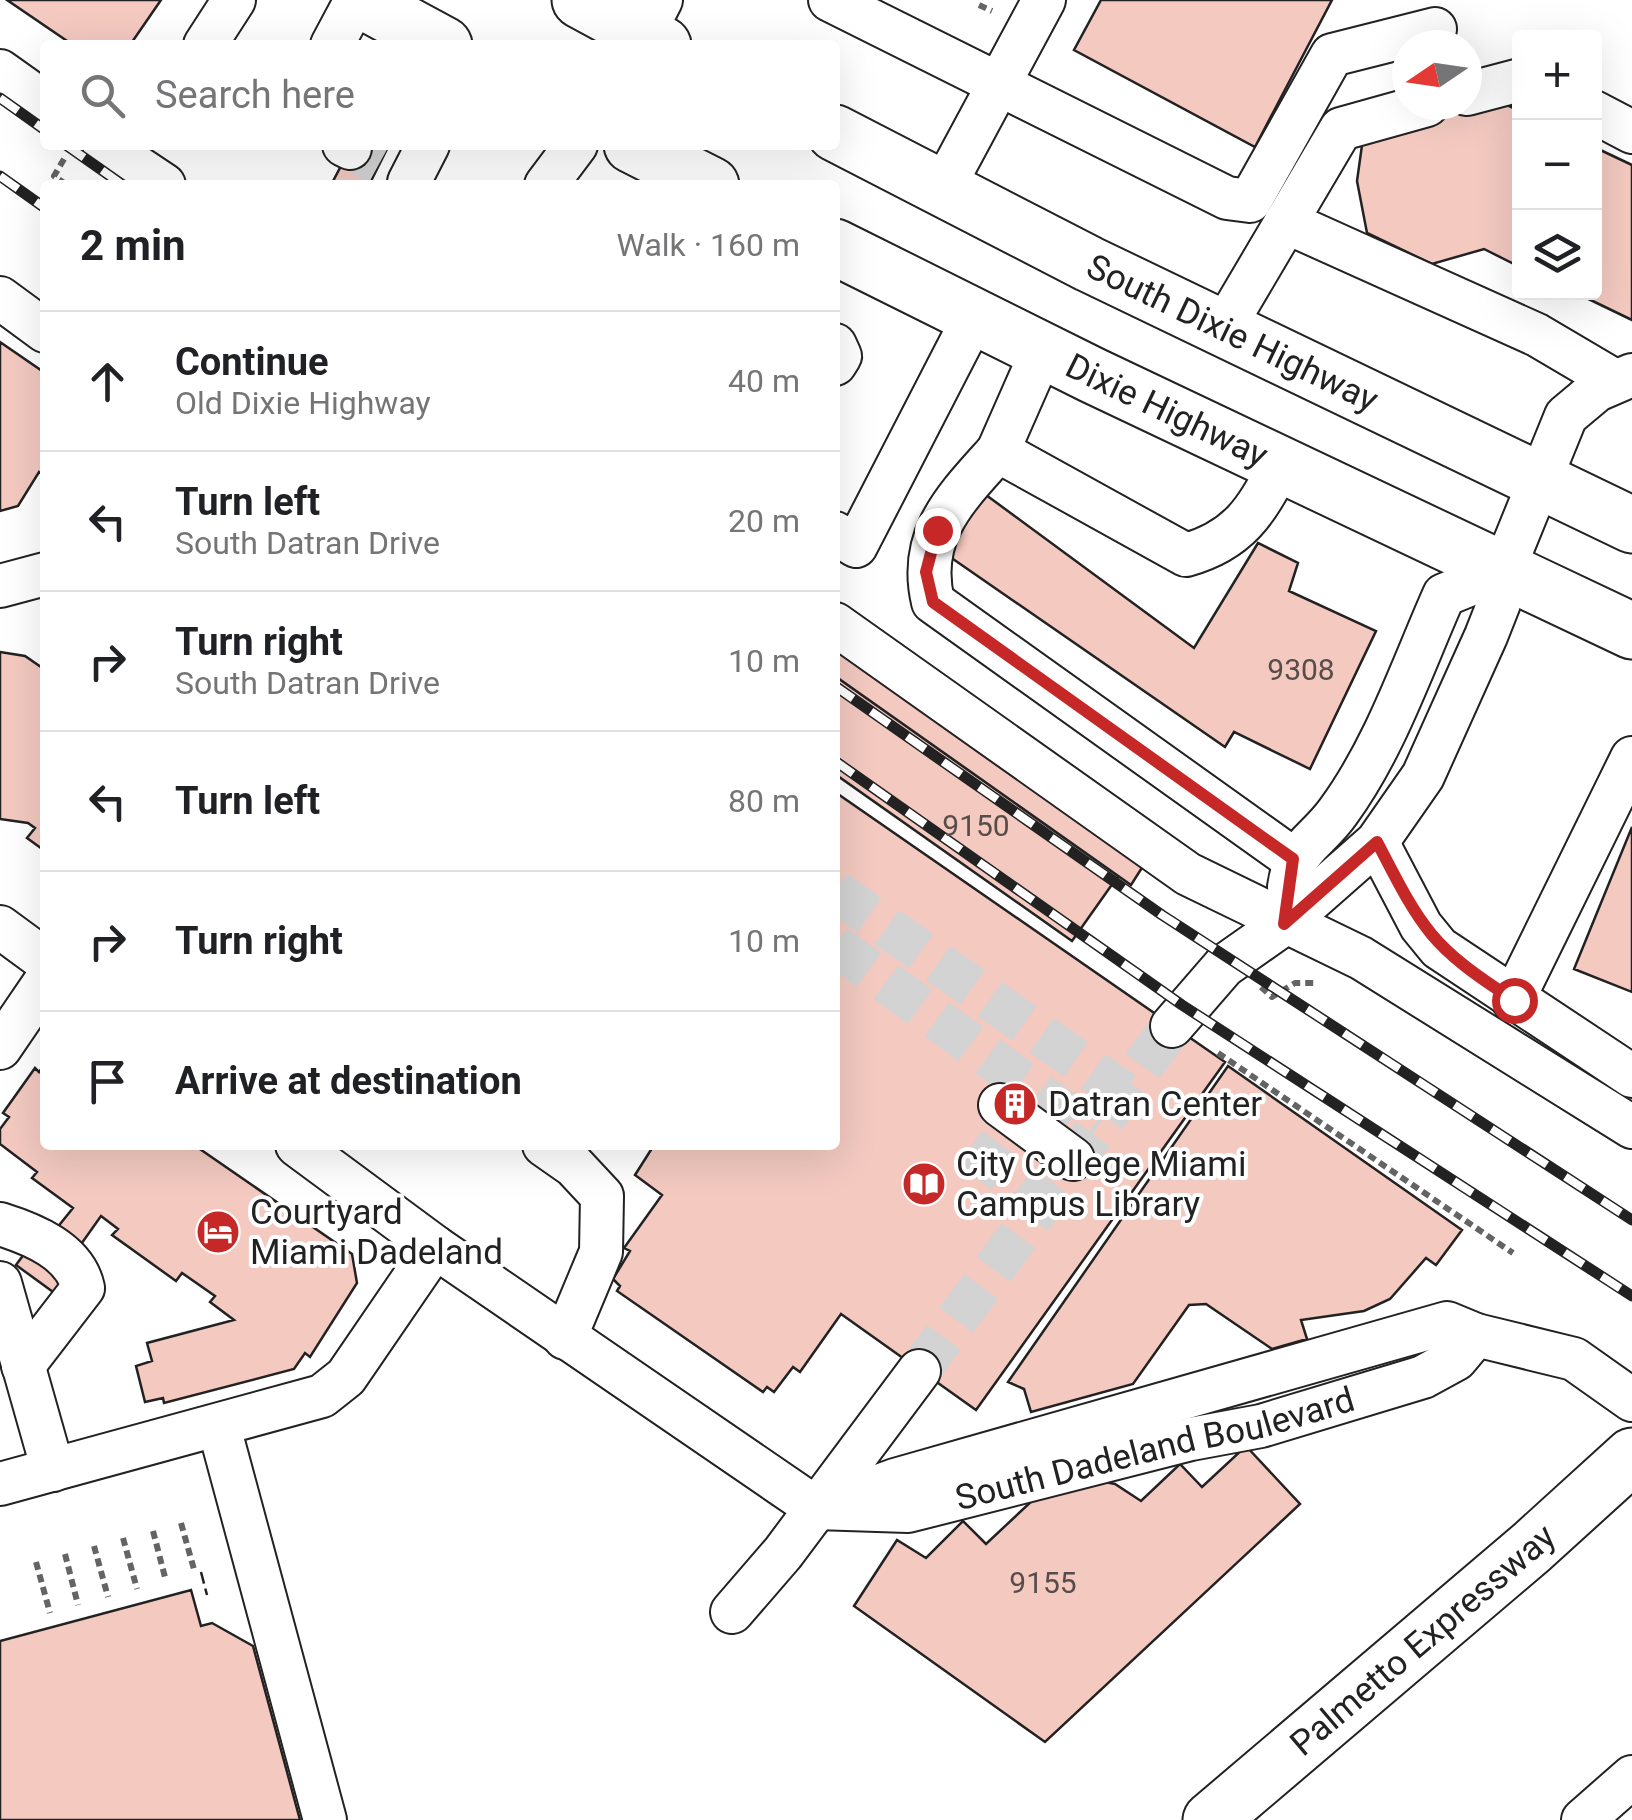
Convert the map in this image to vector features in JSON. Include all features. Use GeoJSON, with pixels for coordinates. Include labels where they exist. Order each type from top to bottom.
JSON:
{"type":"FeatureCollection","features":[{"type":"Feature","properties":{"kind":"highway"},"geometry":{"type":"LineString","coordinates":[[359,0],[435,40]]}},
{"type":"Feature","properties":{"kind":"highway"},"geometry":{"type":"LineString","coordinates":[[580,0],[651,31]]}},
{"type":"Feature","properties":{"kind":"highway","name":"South Dixie Highway"},"geometry":{"type":"LineString","coordinates":[[840,136],[1224,329],[1632,525]]}},
{"type":"Feature","properties":{"kind":"highway"},"geometry":{"type":"LineString","coordinates":[[640,150],[689,180]]}},
{"type":"Feature","properties":{"kind":"highway","name":"Dixie Highway"},"geometry":{"type":"LineString","coordinates":[[840,250],[1042,351],[1503,571]]}},
{"type":"Feature","properties":{"kind":"highway"},"geometry":{"type":"LineString","coordinates":[[1503,571],[1632,631]]}},
{"type":"Feature","properties":{"kind":"highway","name":"Palmetto Expressway"},"geometry":{"type":"LineString","coordinates":[[1210,1820],[1532,1547],[1632,1456]]}},
{"type":"Feature","properties":{"kind":"street"},"geometry":{"type":"LineString","coordinates":[[208,40],[234,0]]}},
{"type":"Feature","properties":{"kind":"street"},"geometry":{"type":"LineString","coordinates":[[335,40],[359,0]]}},
{"type":"Feature","properties":{"kind":"street"},"geometry":{"type":"LineString","coordinates":[[830,0],[1227,198],[1250,201],[1332,56],[1435,29]]}},
{"type":"Feature","properties":{"kind":"street"},"geometry":{"type":"LineString","coordinates":[[943,188],[1044,0]]}},
{"type":"Feature","properties":{"kind":"street"},"geometry":{"type":"LineString","coordinates":[[0,71],[40,99]]}},
{"type":"Feature","properties":{"kind":"street"},"geometry":{"type":"LineString","coordinates":[[1482,90],[1512,82]]}},
{"type":"Feature","properties":{"kind":"street"},"geometry":{"type":"LineString","coordinates":[[1224,329],[1341,129],[1392,115]]}},
{"type":"Feature","properties":{"kind":"street"},"geometry":{"type":"LineString","coordinates":[[1602,116],[1632,132]]}},
{"type":"Feature","properties":{"kind":"street"},"geometry":{"type":"LineString","coordinates":[[112,150],[156,180]]}},
{"type":"Feature","properties":{"kind":"street"},"geometry":{"type":"LineString","coordinates":[[550,180],[572,150]]}},
{"type":"Feature","properties":{"kind":"street"},"geometry":{"type":"LineString","coordinates":[[1286,222],[1624,378]]}},
{"type":"Feature","properties":{"kind":"street"},"geometry":{"type":"LineString","coordinates":[[0,298],[40,327]]}},
{"type":"Feature","properties":{"kind":"street"},"geometry":{"type":"LineString","coordinates":[[840,536],[856,546],[974,317]]}},
{"type":"Feature","properties":{"kind":"street"},"geometry":{"type":"LineString","coordinates":[[1042,351],[998,451],[956,498],[937,530],[926,572],[933,602],[1293,859]]}},
{"type":"Feature","properties":{"kind":"street"},"geometry":{"type":"LineString","coordinates":[[1172,1026],[1224,966],[1284,924],[1377,842],[1422,776],[1494,618],[1503,571],[1566,416],[1580,402],[1624,378]]}},
{"type":"Feature","properties":{"kind":"street"},"geometry":{"type":"LineString","coordinates":[[998,451],[1186,555],[1215,547],[1240,530],[1261,504],[1280,464]]}},
{"type":"Feature","properties":{"kind":"street"},"geometry":{"type":"LineString","coordinates":[[1284,924],[1293,859],[1324,830],[1364,773],[1444,595],[1503,571]]}},
{"type":"Feature","properties":{"kind":"street"},"geometry":{"type":"LineString","coordinates":[[0,586],[40,575]]}},
{"type":"Feature","properties":{"kind":"street"},"geometry":{"type":"LineString","coordinates":[[840,628],[1188,874],[1284,924],[1361,958],[1632,1127]]}},
{"type":"Feature","properties":{"kind":"street"},"geometry":{"type":"LineString","coordinates":[[1514,1000],[1632,758]]}},
{"type":"Feature","properties":{"kind":"street"},"geometry":{"type":"LineString","coordinates":[[1377,842],[1421,926],[1439,948],[1514,1000],[1627,1064]]}},
{"type":"Feature","properties":{"kind":"street"},"geometry":{"type":"LineString","coordinates":[[0,927],[40,956]]}},
{"type":"Feature","properties":{"kind":"street"},"geometry":{"type":"LineString","coordinates":[[0,1048],[40,989]]}},
{"type":"Feature","properties":{"kind":"street"},"geometry":{"type":"LineString","coordinates":[[1000,1105],[1037,1108],[1060,1149]]}},
{"type":"Feature","properties":{"kind":"street"},"geometry":{"type":"LineString","coordinates":[[304,1150],[565,1338],[816,1508]]}},
{"type":"Feature","properties":{"kind":"street"},"geometry":{"type":"LineString","coordinates":[[551,1150],[574,1166],[602,1196],[601,1252],[565,1338]]}},
{"type":"Feature","properties":{"kind":"street"},"geometry":{"type":"LineString","coordinates":[[0,1224],[47,1242],[81,1279],[83,1288],[23,1366]]}},
{"type":"Feature","properties":{"kind":"street"},"geometry":{"type":"LineString","coordinates":[[0,1484],[308,1403],[335,1388],[435,1247]]}},
{"type":"Feature","properties":{"kind":"street"},"geometry":{"type":"LineString","coordinates":[[0,1283],[53,1470]]}},
{"type":"Feature","properties":{"kind":"street","name":"South Dadeland Boulevard"},"geometry":{"type":"LineString","coordinates":[[816,1508],[896,1480],[1447,1322],[1476,1335],[1574,1359],[1632,1400]]}},
{"type":"Feature","properties":{"kind":"street","name":"South Dadeland Boulevard"},"geometry":{"type":"LineString","coordinates":[[816,1508],[908,1511],[1261,1426],[1423,1377],[1456,1359],[1476,1335]]}},
{"type":"Feature","properties":{"kind":"street"},"geometry":{"type":"LineString","coordinates":[[732,1612],[919,1371]]}},
{"type":"Feature","properties":{"kind":"street"},"geometry":{"type":"LineString","coordinates":[[1247,1381],[1261,1426]]}},
{"type":"Feature","properties":{"kind":"street"},"geometry":{"type":"LineString","coordinates":[[219,1427],[325,1820]]}},
{"type":"Feature","properties":{"kind":"street"},"geometry":{"type":"LineString","coordinates":[[1583,1820],[1632,1777]]}},
{"type":"Feature","properties":{"kind":"path"},"geometry":{"type":"LineString","coordinates":[[60,180],[54,176],[64,159]]}},
{"type":"Feature","properties":{"kind":"path"},"geometry":{"type":"LineString","coordinates":[[1218,1053],[1513,1253]]}},
{"type":"Feature","properties":{"kind":"path"},"geometry":{"type":"LineString","coordinates":[[181,1523],[195,1573]]}},
{"type":"Feature","properties":{"kind":"path"},"geometry":{"type":"LineString","coordinates":[[153,1531],[166,1581]]}},
{"type":"Feature","properties":{"kind":"path"},"geometry":{"type":"LineString","coordinates":[[123,1538],[137,1589]]}},
{"type":"Feature","properties":{"kind":"path"},"geometry":{"type":"LineString","coordinates":[[94,1546],[108,1597]]}},
{"type":"Feature","properties":{"kind":"path"},"geometry":{"type":"LineString","coordinates":[[65,1554],[78,1605]]}},
{"type":"Feature","properties":{"kind":"path"},"geometry":{"type":"LineString","coordinates":[[36,1562],[50,1613]]}},
{"type":"Feature","properties":{"kind":"building"},"geometry":{"type":"Polygon","coordinates":[[[7,0],[161,0],[133,40],[66,40],[7,0]]]}},
{"type":"Feature","properties":{"kind":"building"},"geometry":{"type":"Polygon","coordinates":[[[1101,0],[1332,0],[1255,147],[1074,50],[1101,0]]]}},
{"type":"Feature","properties":{"kind":"building"},"geometry":{"type":"Polygon","coordinates":[[[1496,100],[1512,107],[1512,263],[1484,249],[1432,264],[1367,233],[1357,181],[1363,138],[1426,120],[1482,120],[1482,104],[1496,100]]]}},
{"type":"Feature","properties":{"kind":"building"},"geometry":{"type":"Polygon","coordinates":[[[349,150],[386,150],[372,180],[334,180],[349,150]]]}},
{"type":"Feature","properties":{"kind":"building"},"geometry":{"type":"Polygon","coordinates":[[[1602,151],[1632,165],[1632,320],[1591,300],[1602,300],[1602,151]]]}},
{"type":"Feature","properties":{"kind":"building"},"geometry":{"type":"Polygon","coordinates":[[[0,342],[40,370],[40,473],[18,506],[0,511],[0,342]]]}},
{"type":"Feature","properties":{"kind":"building"},"geometry":{"type":"Polygon","coordinates":[[[982,492],[1194,648],[1258,543],[1298,563],[1289,591],[1376,631],[1310,769],[1234,732],[1225,747],[940,550],[982,492]]]}},
{"type":"Feature","properties":{"kind":"building"},"geometry":{"type":"Polygon","coordinates":[[[840,648],[1145,863],[1131,885],[840,680],[840,648]]]}},
{"type":"Feature","properties":{"kind":"building"},"geometry":{"type":"Polygon","coordinates":[[[0,652],[25,656],[40,666],[40,847],[27,838],[35,828],[28,823],[0,819],[0,652]]]}},
{"type":"Feature","properties":{"kind":"building"},"geometry":{"type":"Polygon","coordinates":[[[840,680],[1118,876],[1072,941],[840,778],[840,680]]]}},
{"type":"Feature","properties":{"kind":"building","name":"Datran Center"},"geometry":{"type":"Polygon","coordinates":[[[840,795],[1225,1062],[976,1410],[841,1314],[800,1372],[793,1367],[774,1392],[767,1387],[763,1392],[617,1291],[620,1286],[613,1279],[630,1251],[624,1248],[662,1195],[635,1175],[651,1150],[840,1150],[840,795]]]}},
{"type":"Feature","properties":{"kind":"building"},"geometry":{"type":"Polygon","coordinates":[[[1632,827],[1632,992],[1574,969],[1632,827]]]}},
{"type":"Feature","properties":{"kind":"building"},"geometry":{"type":"Polygon","coordinates":[[[1228,1066],[1462,1230],[1436,1265],[1426,1258],[1390,1299],[1364,1311],[1301,1320],[1307,1339],[1272,1349],[1206,1304],[1189,1305],[1133,1384],[1031,1412],[1024,1389],[1008,1382],[1228,1066]]]}},
{"type":"Feature","properties":{"kind":"building","name":"Courtyard Miami Dadeland"},"geometry":{"type":"Polygon","coordinates":[[[35,1068],[39,1072],[40,1150],[201,1150],[352,1254],[357,1283],[310,1357],[305,1353],[294,1369],[164,1403],[163,1398],[145,1402],[136,1366],[152,1361],[147,1343],[234,1320],[210,1302],[215,1296],[182,1273],[176,1281],[112,1235],[118,1229],[101,1216],[79,1247],[60,1297],[16,1265],[47,1223],[56,1229],[73,1208],[32,1178],[37,1172],[0,1144],[0,1129],[9,1117],[3,1113],[35,1068]]]}},
{"type":"Feature","properties":{"kind":"building"},"geometry":{"type":"Polygon","coordinates":[[[1246,1446],[1300,1504],[1045,1742],[854,1606],[897,1540],[926,1558],[963,1521],[986,1544],[1035,1498],[1090,1479],[1115,1484],[1141,1501],[1180,1464],[1202,1487],[1246,1446]]]}},
{"type":"Feature","properties":{"kind":"building"},"geometry":{"type":"Polygon","coordinates":[[[191,1590],[201,1626],[212,1623],[253,1646],[300,1820],[0,1820],[0,1641],[191,1590]]]}},
{"type":"Feature","properties":{"kind":"tunnel"},"geometry":{"type":"LineString","coordinates":[[354,150],[379,164]]}},
{"type":"Feature","properties":{"kind":"tunnel"},"geometry":{"type":"LineString","coordinates":[[840,894],[1124,1093]]}},
{"type":"Feature","properties":{"kind":"tunnel"},"geometry":{"type":"LineString","coordinates":[[840,949],[1093,1133]]}},
{"type":"Feature","properties":{"kind":"tunnel"},"geometry":{"type":"LineString","coordinates":[[919,1371],[1172,1026]]}},
{"type":"Feature","properties":{"kind":"tunnel"},"geometry":{"type":"LineString","coordinates":[[970,1148],[1043,1201]]}},
{"type":"Feature","properties":{"kind":"railway"},"geometry":{"type":"LineString","coordinates":[[0,98],[40,126]]}},
{"type":"Feature","properties":{"kind":"railway"},"geometry":{"type":"LineString","coordinates":[[73,150],[116,180]]}},
{"type":"Feature","properties":{"kind":"railway"},"geometry":{"type":"LineString","coordinates":[[0,176],[40,204]]}},
{"type":"Feature","properties":{"kind":"railway"},"geometry":{"type":"LineString","coordinates":[[840,690],[1162,915],[1632,1220]]}},
{"type":"Feature","properties":{"kind":"railway"},"geometry":{"type":"LineString","coordinates":[[840,765],[1182,1005],[1632,1296]]}},
{"type":"Feature","properties":{"kind":"fence"},"geometry":{"type":"LineString","coordinates":[[201,1572],[207,1595]]}},
{"type":"Feature","properties":{"kind":"place","name":"Datran Center"},"geometry":{"type":"Point","coordinates":[1015,1104]}},
{"type":"Feature","properties":{"kind":"place","name":"City College Miami Campus Library"},"geometry":{"type":"Point","coordinates":[924,1184]}},
{"type":"Feature","properties":{"kind":"place","name":"Courtyard Miami Dadeland"},"geometry":{"type":"Point","coordinates":[218,1232]}},
{"type":"Feature","properties":{"kind":"route"},"geometry":{"type":"LineString","coordinates":[[937,530],[926,572],[933,602],[1293,859],[1284,924],[1377,842],[1421,926],[1439,948],[1514,1000]]}}]}
